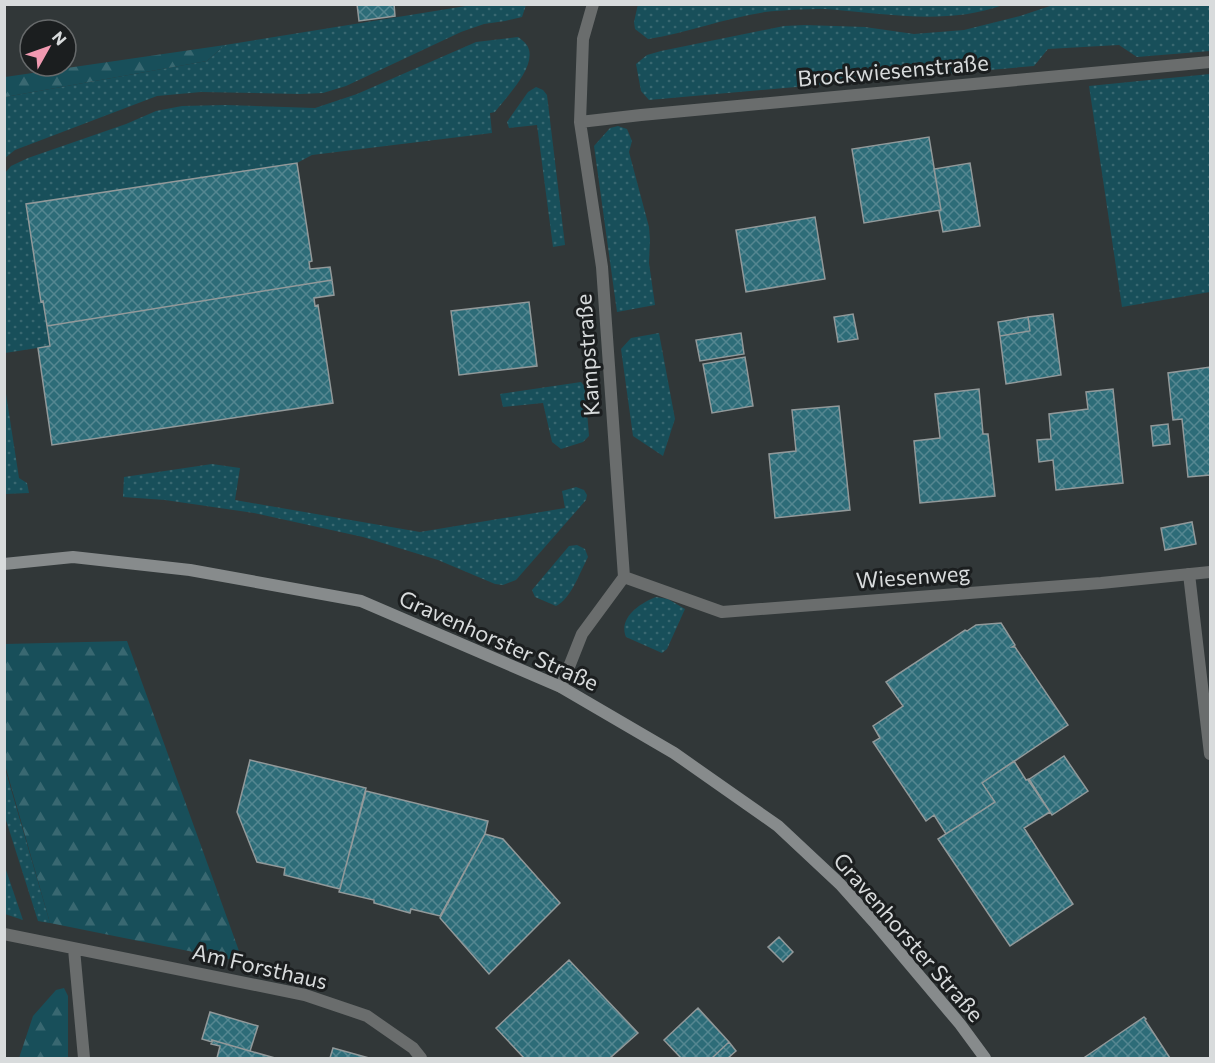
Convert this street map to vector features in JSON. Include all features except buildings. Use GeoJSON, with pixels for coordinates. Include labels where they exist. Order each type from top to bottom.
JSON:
{"type":"FeatureCollection","features":[{"type":"Feature","properties":{"kind":"main road","name":"Gravenhorster Straße"},"geometry":{"type":"LineString","coordinates":[[4,564],[73,557],[84,558],[190,570],[361,601],[561,687],[674,753],[778,826],[840,884],[953,1015],[985,1059]]}},
{"type":"Feature","properties":{"kind":"street","name":"Kampstraße"},"geometry":{"type":"LineString","coordinates":[[593,4],[583,39],[580,122],[602,267],[624,577]]}},
{"type":"Feature","properties":{"kind":"street","name":"Brockwiesenstraße"},"geometry":{"type":"LineString","coordinates":[[580,122],[1210,62]]}},
{"type":"Feature","properties":{"kind":"street","name":"Wiesenweg"},"geometry":{"type":"LineString","coordinates":[[624,577],[722,612],[1101,583],[1210,572]]}},
{"type":"Feature","properties":{"kind":"street"},"geometry":{"type":"LineString","coordinates":[[1190,574],[1210,754]]}},
{"type":"Feature","properties":{"kind":"street"},"geometry":{"type":"LineString","coordinates":[[561,687],[582,634],[624,577]]}},
{"type":"Feature","properties":{"kind":"street","name":"Am Forsthaus"},"geometry":{"type":"LineString","coordinates":[[4,934],[306,995],[367,1016],[413,1048],[421,1059]]}},
{"type":"Feature","properties":{"kind":"street"},"geometry":{"type":"LineString","coordinates":[[74,949],[84,1059]]}},
{"type":"Feature","properties":{"kind":"green space"},"geometry":{"type":"Polygon","coordinates":[[[638,4],[1003,5],[959,15],[937,17],[825,9],[772,11],[648,39],[635,29],[634,22],[638,4]]]}},
{"type":"Feature","properties":{"kind":"green space"},"geometry":{"type":"Polygon","coordinates":[[[1056,4],[1210,5],[1210,51],[1137,57],[1119,45],[1048,49],[1034,66],[649,100],[641,91],[636,64],[647,55],[661,51],[784,26],[865,27],[914,34],[964,30],[1056,4]]]}},
{"type":"Feature","properties":{"kind":"green space"},"geometry":{"type":"Polygon","coordinates":[[[472,5],[526,5],[522,17],[484,24],[461,32],[346,86],[323,93],[201,92],[157,96],[15,150],[5,158],[5,97],[207,61],[225,45],[472,5]]]}},
{"type":"Feature","properties":{"kind":"green space"},"geometry":{"type":"Polygon","coordinates":[[[518,37],[528,47],[530,55],[528,63],[513,90],[495,112],[490,113],[492,133],[312,155],[297,163],[27,204],[50,346],[5,353],[4,174],[11,166],[156,111],[182,106],[315,108],[357,94],[476,42],[518,37]]]}},
{"type":"Feature","properties":{"kind":"green space"},"geometry":{"type":"Polygon","coordinates":[[[225,45],[207,61],[5,97],[5,77],[18,75],[18,78],[78,78],[78,66],[225,45]]]}},
{"type":"Feature","properties":{"kind":"green space"},"geometry":{"type":"Polygon","coordinates":[[[1210,74],[1210,292],[1122,307],[1089,86],[1210,74]]]}},
{"type":"Feature","properties":{"kind":"green space"},"geometry":{"type":"Polygon","coordinates":[[[536,87],[547,95],[565,245],[553,247],[537,125],[509,128],[507,122],[528,92],[536,87]]]}},
{"type":"Feature","properties":{"kind":"green space"},"geometry":{"type":"Polygon","coordinates":[[[618,126],[627,129],[632,141],[629,152],[649,227],[649,263],[655,305],[617,312],[594,146],[610,128],[618,126]]]}},
{"type":"Feature","properties":{"kind":"green space"},"geometry":{"type":"Polygon","coordinates":[[[659,333],[675,419],[663,456],[633,436],[621,349],[631,338],[659,333]]]}},
{"type":"Feature","properties":{"kind":"green space"},"geometry":{"type":"Polygon","coordinates":[[[4,381],[19,478],[27,483],[29,493],[5,494],[4,381]]]}},
{"type":"Feature","properties":{"kind":"green space"},"geometry":{"type":"Polygon","coordinates":[[[581,382],[585,387],[589,436],[583,442],[561,449],[552,442],[543,403],[503,407],[500,394],[581,382]]]}},
{"type":"Feature","properties":{"kind":"green space"},"geometry":{"type":"Polygon","coordinates":[[[212,464],[240,468],[235,500],[420,532],[565,508],[562,491],[576,487],[584,490],[587,495],[586,500],[516,580],[503,585],[495,584],[438,560],[363,537],[254,513],[165,500],[123,497],[124,477],[212,464]]]}},
{"type":"Feature","properties":{"kind":"green space"},"geometry":{"type":"Polygon","coordinates":[[[577,545],[585,549],[588,557],[566,598],[556,606],[535,597],[532,590],[569,546],[577,545]]]}},
{"type":"Feature","properties":{"kind":"green space"},"geometry":{"type":"Polygon","coordinates":[[[656,597],[668,599],[685,609],[667,649],[662,653],[626,637],[624,630],[632,612],[643,603],[656,597]]]}},
{"type":"Feature","properties":{"kind":"green space"},"geometry":{"type":"Polygon","coordinates":[[[127,641],[243,962],[50,923],[5,765],[5,644],[127,641]]]}},
{"type":"Feature","properties":{"kind":"green space"},"geometry":{"type":"Polygon","coordinates":[[[4,765],[50,923],[38,921],[5,817],[4,765]]]}},
{"type":"Feature","properties":{"kind":"green space"},"geometry":{"type":"Polygon","coordinates":[[[5,867],[23,920],[5,914],[5,867]]]}},
{"type":"Feature","properties":{"kind":"green space"},"geometry":{"type":"Polygon","coordinates":[[[64,988],[68,996],[68,1058],[19,1058],[33,1016],[56,990],[64,988]]]}}]}
